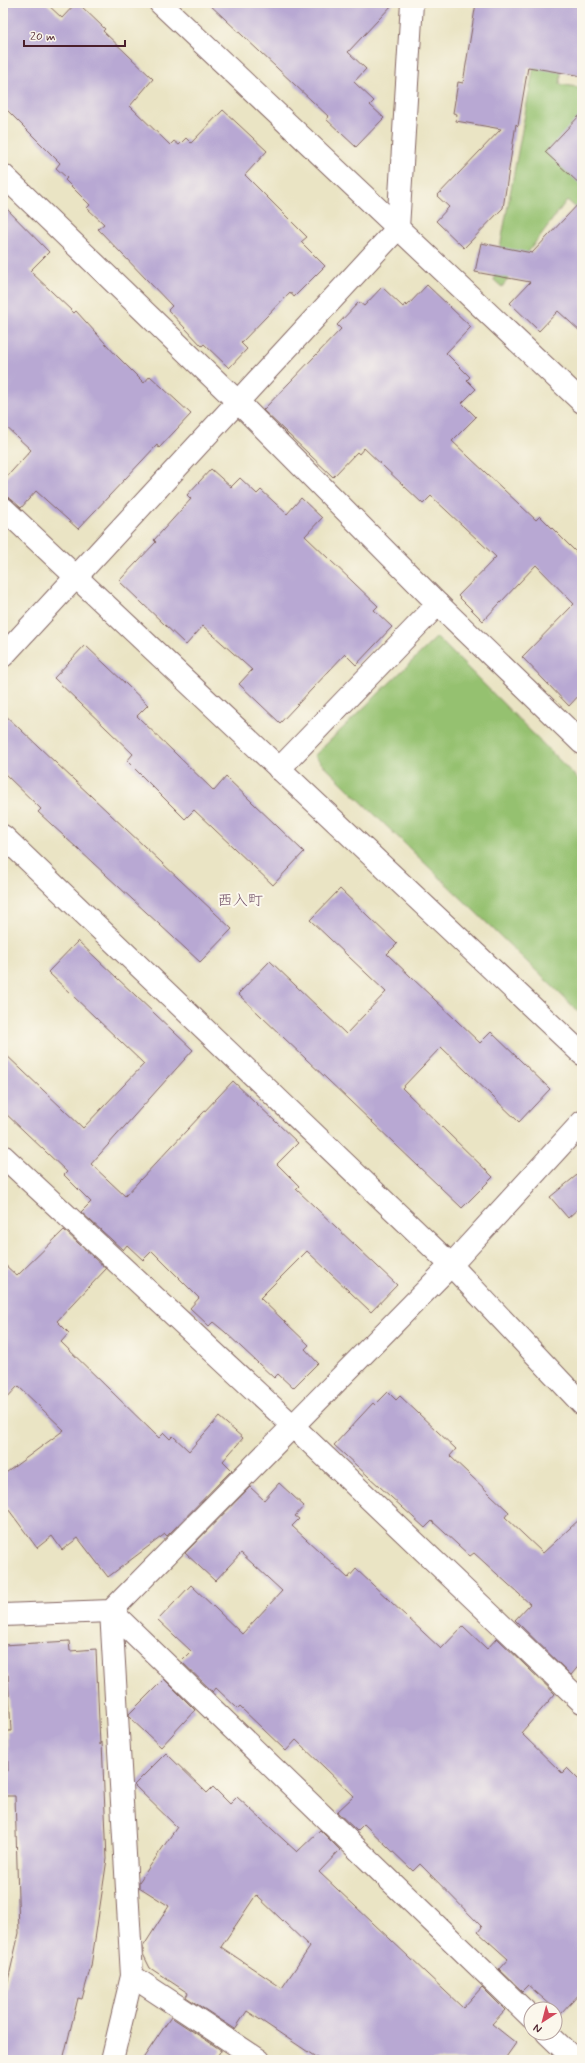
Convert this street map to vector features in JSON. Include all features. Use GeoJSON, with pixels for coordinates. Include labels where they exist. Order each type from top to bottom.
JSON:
{"type":"FeatureCollection","features":[{"type":"Feature","properties":{"kind":"street"},"geometry":{"type":"LineString","coordinates":[[160,3],[582,402]]}},
{"type":"Feature","properties":{"kind":"street"},"geometry":{"type":"LineString","coordinates":[[3,656],[77,578],[398,228],[412,3]]}},
{"type":"Feature","properties":{"kind":"street"},"geometry":{"type":"LineString","coordinates":[[3,175],[238,402],[438,604],[582,743]]}},
{"type":"Feature","properties":{"kind":"street"},"geometry":{"type":"LineString","coordinates":[[3,508],[582,1054]]}},
{"type":"Feature","properties":{"kind":"street"},"geometry":{"type":"LineString","coordinates":[[280,769],[438,604]]}},
{"type":"Feature","properties":{"kind":"street"},"geometry":{"type":"LineString","coordinates":[[3,836],[451,1265],[582,1404]]}},
{"type":"Feature","properties":{"kind":"street"},"geometry":{"type":"LineString","coordinates":[[3,1615],[111,1611],[451,1265],[582,1122]]}},
{"type":"Feature","properties":{"kind":"street"},"geometry":{"type":"LineString","coordinates":[[3,1156],[293,1426],[582,1702]]}},
{"type":"Feature","properties":{"kind":"street"},"geometry":{"type":"LineString","coordinates":[[111,1611],[132,1976],[112,2060]]}},
{"type":"Feature","properties":{"kind":"street"},"geometry":{"type":"LineString","coordinates":[[111,1611],[523,2009]]}},
{"type":"Feature","properties":{"kind":"street"},"geometry":{"type":"LineString","coordinates":[[132,1976],[259,2060]]}},
{"type":"Feature","properties":{"kind":"street"},"geometry":{"type":"LineString","coordinates":[[556,2041],[575,2060]]}},
{"type":"Feature","properties":{"kind":"green space"},"geometry":{"type":"Polygon","coordinates":[[[539,39],[564,43],[560,84],[582,88],[582,213],[567,200],[502,287],[494,280],[539,39]]]}},
{"type":"Feature","properties":{"kind":"green space"},"geometry":{"type":"Polygon","coordinates":[[[437,637],[582,783],[582,1015],[314,756],[437,637]]]}},
{"type":"Feature","properties":{"kind":"building"},"geometry":{"type":"Polygon","coordinates":[[[3,3],[46,3],[62,18],[76,3],[78,3],[105,29],[103,31],[153,79],[130,106],[170,145],[174,141],[179,145],[186,138],[191,143],[223,110],[267,151],[245,175],[307,237],[301,242],[325,266],[294,297],[290,292],[241,343],[247,349],[229,368],[204,344],[202,346],[168,310],[172,306],[98,229],[104,224],[87,208],[90,205],[65,180],[67,178],[56,168],[60,163],[3,106],[3,3]]]}},
{"type":"Feature","properties":{"kind":"building"},"geometry":{"type":"Polygon","coordinates":[[[208,3],[394,3],[348,52],[366,69],[354,82],[374,101],[370,105],[384,118],[356,147],[326,119],[329,117],[208,3]]]}},
{"type":"Feature","properties":{"kind":"building"},"geometry":{"type":"Polygon","coordinates":[[[476,3],[582,3],[582,76],[528,67],[518,126],[516,124],[503,208],[464,248],[436,221],[449,207],[437,196],[501,129],[456,121],[457,114],[453,113],[458,82],[463,83],[476,3]]]}},
{"type":"Feature","properties":{"kind":"building"},"geometry":{"type":"Polygon","coordinates":[[[582,113],[582,186],[545,152],[582,113]]]}},
{"type":"Feature","properties":{"kind":"building"},"geometry":{"type":"Polygon","coordinates":[[[582,200],[582,333],[558,311],[539,331],[510,303],[530,282],[475,272],[481,243],[532,253],[582,200]]]}},
{"type":"Feature","properties":{"kind":"building"},"geometry":{"type":"Polygon","coordinates":[[[3,205],[49,252],[30,271],[74,313],[76,311],[144,383],[150,376],[191,414],[159,448],[157,445],[78,529],[36,491],[21,508],[11,499],[3,496],[3,481],[31,450],[3,424],[3,205]]]}},
{"type":"Feature","properties":{"kind":"building"},"geometry":{"type":"Polygon","coordinates":[[[427,285],[471,327],[446,353],[470,377],[467,380],[476,389],[462,403],[476,417],[452,441],[536,520],[540,516],[582,558],[582,692],[569,706],[522,657],[574,604],[536,565],[483,621],[458,596],[496,557],[431,496],[423,504],[364,448],[359,454],[357,452],[333,477],[263,410],[341,329],[337,325],[359,302],[364,306],[382,287],[403,307],[405,304],[407,306],[427,285]]]}},
{"type":"Feature","properties":{"kind":"building"},"geometry":{"type":"Polygon","coordinates":[[[211,469],[231,487],[240,478],[257,494],[261,490],[287,514],[301,498],[322,518],[305,536],[378,606],[374,610],[392,627],[356,665],[345,654],[280,723],[239,684],[252,670],[203,626],[186,645],[119,581],[156,542],[154,540],[191,499],[187,495],[211,469]]]}},
{"type":"Feature","properties":{"kind":"building"},"geometry":{"type":"Polygon","coordinates":[[[85,645],[148,705],[137,716],[214,791],[226,777],[304,852],[273,885],[194,810],[185,819],[127,761],[133,754],[54,678],[85,645]]]}},
{"type":"Feature","properties":{"kind":"building"},"geometry":{"type":"Polygon","coordinates":[[[3,713],[232,929],[200,962],[38,812],[41,809],[3,772],[3,713]]]}},
{"type":"Feature","properties":{"kind":"building"},"geometry":{"type":"Polygon","coordinates":[[[340,889],[397,944],[387,954],[480,1043],[491,1032],[550,1089],[519,1122],[441,1047],[402,1088],[493,1177],[462,1208],[238,994],[270,961],[346,1034],[386,992],[310,920],[340,889]]]}},
{"type":"Feature","properties":{"kind":"building"},"geometry":{"type":"Polygon","coordinates":[[[78,941],[193,1050],[91,1164],[125,1196],[233,1081],[298,1143],[277,1164],[299,1186],[296,1189],[397,1285],[371,1312],[307,1251],[260,1298],[309,1345],[305,1349],[318,1363],[293,1388],[278,1374],[274,1378],[213,1322],[209,1326],[190,1308],[199,1298],[152,1251],[143,1260],[127,1245],[123,1250],[81,1212],[91,1202],[64,1175],[67,1172],[3,1111],[3,1052],[83,1128],[144,1064],[48,972],[78,941]]]}},
{"type":"Feature","properties":{"kind":"building"},"geometry":{"type":"Polygon","coordinates":[[[582,1171],[582,1205],[568,1218],[550,1197],[582,1171]]]}},
{"type":"Feature","properties":{"kind":"building"},"geometry":{"type":"Polygon","coordinates":[[[64,1230],[106,1269],[57,1321],[69,1333],[61,1342],[159,1438],[164,1433],[170,1439],[173,1436],[189,1451],[219,1417],[243,1438],[223,1461],[232,1470],[167,1536],[165,1534],[108,1577],[78,1538],[62,1550],[52,1536],[37,1548],[3,1502],[3,1475],[64,1430],[18,1386],[3,1402],[3,1263],[17,1276],[64,1230]]]}},
{"type":"Feature","properties":{"kind":"building"},"geometry":{"type":"Polygon","coordinates":[[[388,1392],[396,1400],[400,1396],[456,1449],[450,1456],[509,1512],[505,1517],[543,1553],[582,1517],[582,1662],[571,1675],[515,1620],[530,1604],[474,1553],[470,1556],[432,1521],[425,1528],[334,1445],[373,1403],[375,1405],[388,1392]]]}},
{"type":"Feature","properties":{"kind":"building"},"geometry":{"type":"Polygon","coordinates":[[[279,1483],[304,1506],[295,1516],[299,1519],[292,1526],[348,1578],[356,1569],[441,1649],[463,1626],[487,1649],[497,1638],[555,1694],[521,1733],[562,1773],[567,1768],[582,1783],[582,1991],[563,2012],[563,2001],[546,2001],[528,1985],[522,1991],[499,1969],[508,1959],[478,1932],[482,1927],[420,1864],[413,1871],[364,1824],[357,1831],[337,1812],[354,1796],[296,1740],[286,1751],[240,1707],[238,1709],[216,1688],[213,1692],[181,1661],[191,1651],[158,1620],[191,1585],[242,1634],[282,1591],[241,1553],[215,1581],[185,1553],[250,1487],[264,1500],[279,1483]]]}},
{"type":"Feature","properties":{"kind":"building"},"geometry":{"type":"Polygon","coordinates":[[[69,1641],[70,1651],[96,1649],[107,1859],[91,1966],[82,1999],[78,1998],[63,2060],[3,2060],[3,2002],[19,1933],[15,1796],[5,1796],[4,1771],[8,1771],[7,1731],[11,1731],[8,1675],[4,1675],[3,1645],[69,1641]]]}},
{"type":"Feature","properties":{"kind":"building"},"geometry":{"type":"Polygon","coordinates":[[[164,1679],[195,1710],[161,1747],[130,1718],[129,1714],[164,1679]]]}},
{"type":"Feature","properties":{"kind":"building"},"geometry":{"type":"Polygon","coordinates":[[[166,1753],[207,1793],[213,1787],[230,1804],[237,1797],[297,1852],[320,1830],[340,1850],[319,1872],[463,2008],[482,1987],[505,2010],[492,2024],[516,2043],[504,2060],[320,2060],[247,2011],[235,2029],[186,1997],[188,1993],[150,1968],[143,1954],[143,1947],[169,1906],[139,1887],[139,1882],[177,1827],[134,1785],[166,1753]],[[256,1895],[221,1947],[282,1988],[310,1947],[256,1895]]]}},
{"type":"Feature","properties":{"kind":"building"},"geometry":{"type":"Polygon","coordinates":[[[171,2017],[221,2050],[215,2060],[142,2060],[171,2017]]]}},
{"type":"Feature","properties":{"kind":"district","name":"西入町"},"geometry":{"type":"Point","coordinates":[240,901]}}]}
